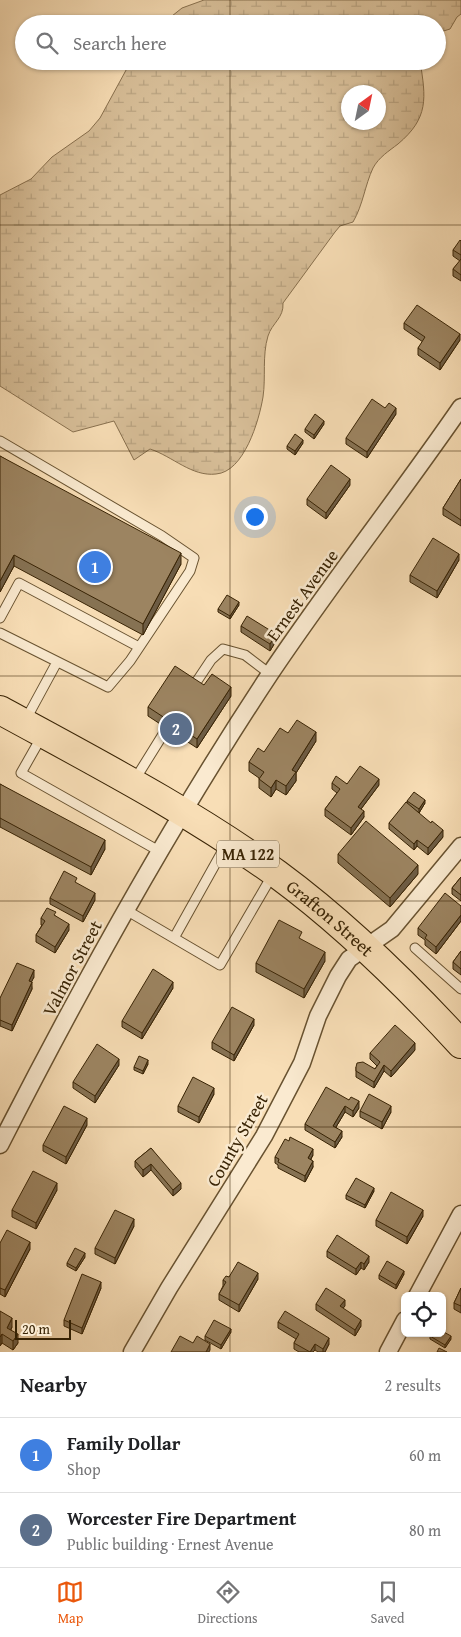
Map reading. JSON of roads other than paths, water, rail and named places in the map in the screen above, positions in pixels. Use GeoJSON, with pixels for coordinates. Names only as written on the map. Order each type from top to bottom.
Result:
{"type":"FeatureCollection","features":[{"type":"Feature","properties":{"kind":"highway","name":"Grafton Street"},"geometry":{"type":"LineString","coordinates":[[0,710],[133,782],[228,840],[274,872],[366,946],[417,996],[461,1044]]}},
{"type":"Feature","properties":{"kind":"street","name":"Ernest Avenue"},"geometry":{"type":"LineString","coordinates":[[182,811],[270,674],[461,407]]}},
{"type":"Feature","properties":{"kind":"street","name":"Valmor Street"},"geometry":{"type":"LineString","coordinates":[[0,1145],[126,910],[182,811]]}},
{"type":"Feature","properties":{"kind":"street","name":"County Street"},"geometry":{"type":"LineString","coordinates":[[132,1352],[169,1288],[264,1136],[302,1062],[318,1016],[349,959],[392,929],[461,846]]}},
{"type":"Feature","properties":{"kind":"street"},"geometry":{"type":"LineString","coordinates":[[420,1292],[461,1214]]}},
{"type":"Feature","properties":{"kind":"street"},"geometry":{"type":"LineString","coordinates":[[388,1352],[401,1328]]}},
{"type":"Feature","properties":{"kind":"lane"},"geometry":{"type":"LineString","coordinates":[[0,441],[162,536],[194,558],[190,571],[140,647],[108,687],[0,633]]}},
{"type":"Feature","properties":{"kind":"lane"},"geometry":{"type":"LineString","coordinates":[[0,618],[20,584],[140,647]]}},
{"type":"Feature","properties":{"kind":"lane"},"geometry":{"type":"LineString","coordinates":[[193,687],[211,660],[223,649],[245,655],[270,674]]}},
{"type":"Feature","properties":{"kind":"lane"},"geometry":{"type":"LineString","coordinates":[[57,662],[21,773],[159,851]]}},
{"type":"Feature","properties":{"kind":"lane"},"geometry":{"type":"LineString","coordinates":[[133,782],[167,728]]}},
{"type":"Feature","properties":{"kind":"lane"},"geometry":{"type":"LineString","coordinates":[[174,938],[228,840]]}},
{"type":"Feature","properties":{"kind":"lane"},"geometry":{"type":"LineString","coordinates":[[126,910],[220,965],[274,872]]}},
{"type":"Feature","properties":{"kind":"lane"},"geometry":{"type":"LineString","coordinates":[[415,948],[461,989]]}},
{"type":"Feature","properties":{"kind":"place","name":"Family Dollar"},"geometry":{"type":"Point","coordinates":[95,567]}},
{"type":"Feature","properties":{"kind":"place","name":"Worcester Fire Department"},"geometry":{"type":"Point","coordinates":[176,729]}}]}
